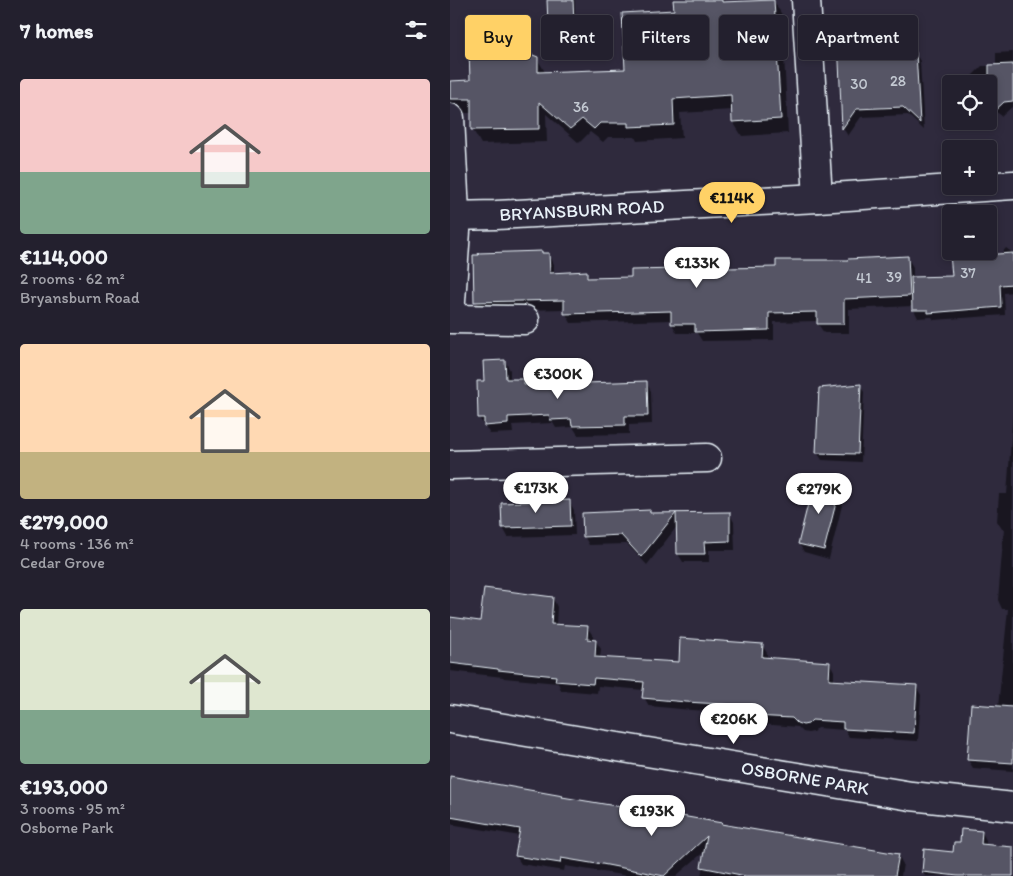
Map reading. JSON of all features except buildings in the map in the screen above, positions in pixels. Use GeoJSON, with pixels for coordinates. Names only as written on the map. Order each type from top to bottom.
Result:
{"type":"FeatureCollection","features":[{"type":"Feature","properties":{"kind":"street"},"geometry":{"type":"LineString","coordinates":[[806,0],[818,198]]}},
{"type":"Feature","properties":{"kind":"street"},"geometry":{"type":"LineString","coordinates":[[450,118],[453,216],[456,231],[450,316]]}},
{"type":"Feature","properties":{"kind":"street","name":"BRYANSBURN ROAD"},"geometry":{"type":"LineString","coordinates":[[453,216],[818,198],[1013,185]]}},
{"type":"Feature","properties":{"kind":"street"},"geometry":{"type":"LineString","coordinates":[[450,319],[525,320]]}},
{"type":"Feature","properties":{"kind":"street"},"geometry":{"type":"LineString","coordinates":[[450,465],[707,458]]}},
{"type":"Feature","properties":{"kind":"street","name":"OSBORNE PARK"},"geometry":{"type":"LineString","coordinates":[[450,720],[911,796],[1013,807]]}}]}
